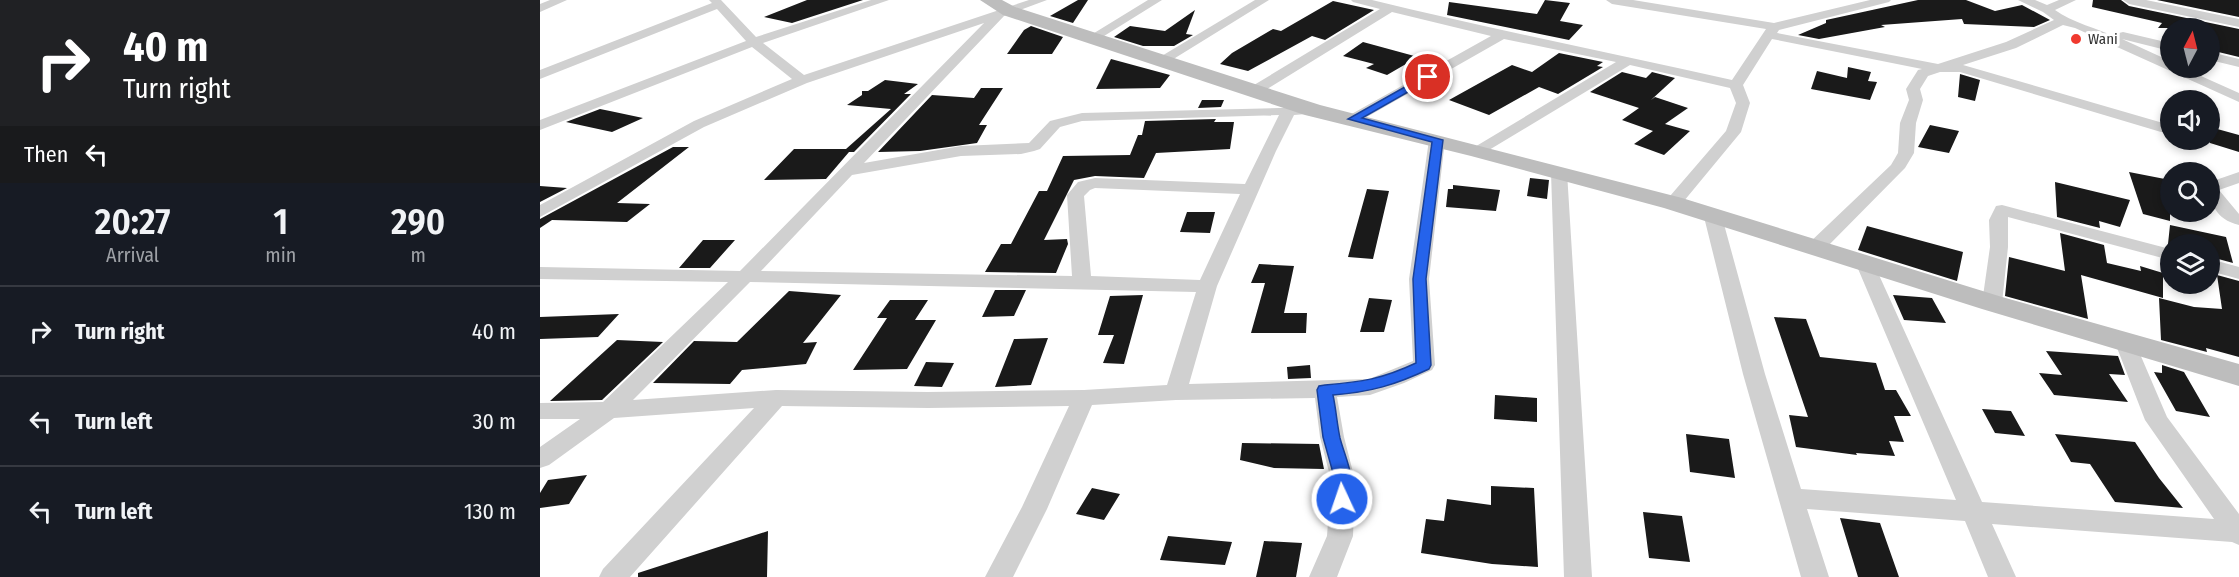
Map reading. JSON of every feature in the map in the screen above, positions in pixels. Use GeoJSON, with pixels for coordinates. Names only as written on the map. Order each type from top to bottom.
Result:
{"type":"FeatureCollection","features":[{"type":"Feature","properties":{"kind":"street"},"geometry":{"type":"LineString","coordinates":[[540,8],[561,0]]}},
{"type":"Feature","properties":{"kind":"street"},"geometry":{"type":"LineString","coordinates":[[540,125],[754,42],[883,0]]}},
{"type":"Feature","properties":{"kind":"street"},"geometry":{"type":"LineString","coordinates":[[540,212],[699,124],[802,80],[999,9],[1041,0]]}},
{"type":"Feature","properties":{"kind":"street"},"geometry":{"type":"LineString","coordinates":[[1092,38],[1156,0]]}},
{"type":"Feature","properties":{"kind":"street"},"geometry":{"type":"LineString","coordinates":[[1162,60],[1263,0]]}},
{"type":"Feature","properties":{"kind":"street"},"geometry":{"type":"LineString","coordinates":[[1357,0],[1502,35],[1736,85]]}},
{"type":"Feature","properties":{"kind":"street"},"geometry":{"type":"LineString","coordinates":[[1612,0],[1771,31],[1937,68],[1961,68],[2160,128]]}},
{"type":"Feature","properties":{"kind":"street"},"geometry":{"type":"LineString","coordinates":[[1736,85],[1771,31],[1882,0]]}},
{"type":"Feature","properties":{"kind":"street"},"geometry":{"type":"LineString","coordinates":[[2024,0],[2047,9],[2062,21],[2160,45]]}},
{"type":"Feature","properties":{"kind":"street"},"geometry":{"type":"LineString","coordinates":[[2047,9],[2070,0]]}},
{"type":"Feature","properties":{"kind":"street"},"geometry":{"type":"LineString","coordinates":[[2129,0],[2239,23]]}},
{"type":"Feature","properties":{"kind":"street"},"geometry":{"type":"LineString","coordinates":[[540,75],[716,3],[754,42],[802,80]]}},
{"type":"Feature","properties":{"kind":"street"},"geometry":{"type":"LineString","coordinates":[[999,9],[1313,110],[1437,140],[1673,203],[1992,303],[2239,375]]}},
{"type":"Feature","properties":{"kind":"street"},"geometry":{"type":"LineString","coordinates":[[540,459],[609,410],[743,278],[999,9]]}},
{"type":"Feature","properties":{"kind":"street"},"geometry":{"type":"LineString","coordinates":[[1254,91],[1389,9]]}},
{"type":"Feature","properties":{"kind":"street"},"geometry":{"type":"LineString","coordinates":[[1815,248],[1897,168],[1906,153],[1908,123],[1916,100],[1913,89],[1923,73],[2011,45],[2062,21]]}},
{"type":"Feature","properties":{"kind":"street"},"geometry":{"type":"LineString","coordinates":[[2079,26],[2160,62]]}},
{"type":"Feature","properties":{"kind":"street"},"geometry":{"type":"LineString","coordinates":[[1353,119],[1502,35]]}},
{"type":"Feature","properties":{"kind":"street"},"geometry":{"type":"LineString","coordinates":[[2220,58],[2239,63]]}},
{"type":"Feature","properties":{"kind":"street"},"geometry":{"type":"LineString","coordinates":[[1479,151],[1627,61]]}},
{"type":"Feature","properties":{"kind":"street"},"geometry":{"type":"LineString","coordinates":[[2194,78],[2219,90]]}},
{"type":"Feature","properties":{"kind":"street"},"geometry":{"type":"LineString","coordinates":[[1673,203],[1733,132],[1743,103],[1736,85]]}},
{"type":"Feature","properties":{"kind":"street"},"geometry":{"type":"LineString","coordinates":[[2220,90],[2239,98]]}},
{"type":"Feature","properties":{"kind":"street"},"geometry":{"type":"LineString","coordinates":[[847,171],[961,151],[1021,149],[1034,146],[1055,124],[1082,117],[1313,110]]}},
{"type":"Feature","properties":{"kind":"street"},"geometry":{"type":"LineString","coordinates":[[1176,392],[1207,286],[1288,111]]}},
{"type":"Feature","properties":{"kind":"street"},"geometry":{"type":"LineString","coordinates":[[540,411],[609,410],[776,398],[928,400],[1084,398],[1176,392],[1325,390],[1370,387],[1424,365],[1419,279],[1437,140]]}},
{"type":"Feature","properties":{"kind":"street"},"geometry":{"type":"LineString","coordinates":[[1559,172],[1578,577]]}},
{"type":"Feature","properties":{"kind":"street"},"geometry":{"type":"LineString","coordinates":[[2220,184],[2239,177]]}},
{"type":"Feature","properties":{"kind":"street"},"geometry":{"type":"LineString","coordinates":[[1082,282],[1075,195],[1084,186],[1095,183],[1118,183],[1251,189]]}},
{"type":"Feature","properties":{"kind":"street"},"geometry":{"type":"LineString","coordinates":[[2220,202],[2232,218],[2239,220]]}},
{"type":"Feature","properties":{"kind":"street"},"geometry":{"type":"LineString","coordinates":[[1992,303],[2000,247],[1998,220],[2002,210],[2160,252]]}},
{"type":"Feature","properties":{"kind":"street"},"geometry":{"type":"LineString","coordinates":[[1713,217],[1754,374],[1815,577]]}},
{"type":"Feature","properties":{"kind":"street"},"geometry":{"type":"LineString","coordinates":[[1865,264],[2002,577]]}},
{"type":"Feature","properties":{"kind":"street"},"geometry":{"type":"LineString","coordinates":[[2220,268],[2239,273]]}},
{"type":"Feature","properties":{"kind":"street"},"geometry":{"type":"LineString","coordinates":[[540,273],[1207,286]]}},
{"type":"Feature","properties":{"kind":"street"},"geometry":{"type":"LineString","coordinates":[[2124,340],[2157,420],[2238,533]]}},
{"type":"Feature","properties":{"kind":"street"},"geometry":{"type":"LineString","coordinates":[[1323,577],[1340,536],[1343,480],[1332,437],[1325,390]]}},
{"type":"Feature","properties":{"kind":"street"},"geometry":{"type":"LineString","coordinates":[[613,577],[776,398]]}},
{"type":"Feature","properties":{"kind":"street"},"geometry":{"type":"LineString","coordinates":[[999,577],[1034,509],[1084,398]]}},
{"type":"Feature","properties":{"kind":"street"},"geometry":{"type":"LineString","coordinates":[[1792,498],[2238,533]]}},
{"type":"Feature","properties":{"kind":"building"},"geometry":{"type":"Polygon","coordinates":[[[807,0],[863,0],[792,23],[764,17],[807,0]]]}},
{"type":"Feature","properties":{"kind":"building"},"geometry":{"type":"Polygon","coordinates":[[[1078,0],[1088,0],[1073,23],[1050,16],[1078,0]]]}},
{"type":"Feature","properties":{"kind":"building"},"geometry":{"type":"Polygon","coordinates":[[[1545,0],[1570,3],[1560,21],[1583,25],[1569,40],[1447,15],[1449,2],[1537,14],[1545,0]]]}},
{"type":"Feature","properties":{"kind":"building"},"geometry":{"type":"Polygon","coordinates":[[[1918,0],[1966,0],[1995,11],[2022,5],[2050,20],[2034,27],[1964,24],[1962,19],[1881,25],[1885,27],[1819,39],[1798,35],[1826,23],[1826,20],[1918,0]]]}},
{"type":"Feature","properties":{"kind":"building"},"geometry":{"type":"Polygon","coordinates":[[[2093,0],[2121,0],[2129,6],[2186,18],[2160,18],[2160,23],[2092,7],[2093,0]]]}},
{"type":"Feature","properties":{"kind":"building"},"geometry":{"type":"Polygon","coordinates":[[[2157,0],[2239,0],[2239,17],[2157,0]]]}},
{"type":"Feature","properties":{"kind":"building"},"geometry":{"type":"Polygon","coordinates":[[[1333,1],[1374,10],[1325,40],[1312,36],[1248,71],[1220,64],[1232,53],[1273,29],[1281,31],[1333,1]]]}},
{"type":"Feature","properties":{"kind":"building"},"geometry":{"type":"Polygon","coordinates":[[[1195,10],[1186,34],[1193,35],[1174,46],[1143,46],[1114,37],[1130,26],[1165,31],[1195,10]]]}},
{"type":"Feature","properties":{"kind":"building"},"geometry":{"type":"Polygon","coordinates":[[[2220,25],[2239,29],[2239,57],[2220,52],[2220,25]]]}},
{"type":"Feature","properties":{"kind":"building"},"geometry":{"type":"Polygon","coordinates":[[[1031,26],[1063,37],[1052,54],[1007,54],[1024,30],[1031,26]]]}},
{"type":"Feature","properties":{"kind":"building"},"geometry":{"type":"Polygon","coordinates":[[[1363,42],[1418,57],[1387,75],[1366,68],[1374,64],[1343,56],[1363,42]]]}},
{"type":"Feature","properties":{"kind":"building"},"geometry":{"type":"Polygon","coordinates":[[[1559,53],[1603,62],[1597,66],[1603,67],[1558,94],[1539,87],[1489,115],[1449,100],[1512,65],[1532,72],[1559,53]]]}},
{"type":"Feature","properties":{"kind":"building"},"geometry":{"type":"Polygon","coordinates":[[[1111,59],[1170,75],[1160,88],[1096,89],[1111,59]]]}},
{"type":"Feature","properties":{"kind":"building"},"geometry":{"type":"Polygon","coordinates":[[[1848,67],[1871,72],[1868,81],[1877,82],[1870,100],[1811,89],[1817,71],[1847,78],[1848,67]]]}},
{"type":"Feature","properties":{"kind":"building"},"geometry":{"type":"Polygon","coordinates":[[[1622,72],[1646,78],[1652,72],[1675,78],[1651,100],[1655,97],[1688,108],[1665,124],[1690,131],[1664,155],[1634,144],[1653,131],[1622,120],[1639,108],[1590,92],[1622,72]]]}},
{"type":"Feature","properties":{"kind":"building"},"geometry":{"type":"Polygon","coordinates":[[[1960,74],[1980,80],[1975,101],[1958,97],[1960,74]]]}},
{"type":"Feature","properties":{"kind":"building"},"geometry":{"type":"Polygon","coordinates":[[[885,80],[918,84],[904,94],[911,94],[854,152],[849,152],[826,179],[764,180],[794,149],[846,149],[891,109],[847,105],[862,95],[862,91],[868,91],[885,80]]]}},
{"type":"Feature","properties":{"kind":"building"},"geometry":{"type":"Polygon","coordinates":[[[981,88],[1003,88],[979,125],[987,125],[977,143],[920,151],[878,152],[932,95],[974,98],[981,88]]]}},
{"type":"Feature","properties":{"kind":"building"},"geometry":{"type":"Polygon","coordinates":[[[1202,100],[1224,100],[1221,107],[1198,108],[1202,100]]]}},
{"type":"Feature","properties":{"kind":"building"},"geometry":{"type":"Polygon","coordinates":[[[600,109],[643,118],[612,132],[566,122],[600,109]]]}},
{"type":"Feature","properties":{"kind":"building"},"geometry":{"type":"Polygon","coordinates":[[[1216,119],[1214,122],[1234,122],[1230,149],[1156,153],[1144,178],[1095,176],[1074,180],[1044,240],[1067,239],[1068,244],[1056,273],[985,272],[1001,244],[1011,244],[1039,191],[1047,191],[1063,156],[1130,155],[1138,135],[1142,135],[1145,121],[1216,119]]]}},
{"type":"Feature","properties":{"kind":"building"},"geometry":{"type":"Polygon","coordinates":[[[1930,125],[1959,131],[1949,153],[1918,147],[1930,125]]]}},
{"type":"Feature","properties":{"kind":"building"},"geometry":{"type":"Polygon","coordinates":[[[2220,130],[2239,135],[2239,152],[2220,146],[2220,130]]]}},
{"type":"Feature","properties":{"kind":"building"},"geometry":{"type":"Polygon","coordinates":[[[673,147],[689,147],[617,203],[650,204],[627,222],[552,220],[540,228],[540,219],[673,147]]]}},
{"type":"Feature","properties":{"kind":"building"},"geometry":{"type":"Polygon","coordinates":[[[2129,172],[2160,178],[2160,218],[2143,214],[2129,172]]]}},
{"type":"Feature","properties":{"kind":"building"},"geometry":{"type":"Polygon","coordinates":[[[1530,178],[1549,180],[1547,199],[1527,196],[1530,178]]]}},
{"type":"Feature","properties":{"kind":"building"},"geometry":{"type":"Polygon","coordinates":[[[2055,182],[2130,200],[2120,227],[2099,221],[2100,228],[2057,217],[2055,182]]]}},
{"type":"Feature","properties":{"kind":"building"},"geometry":{"type":"Polygon","coordinates":[[[1453,185],[1500,190],[1496,211],[1446,207],[1448,189],[1453,189],[1453,185]]]}},
{"type":"Feature","properties":{"kind":"building"},"geometry":{"type":"Polygon","coordinates":[[[540,186],[567,188],[540,202],[540,186]]]}},
{"type":"Feature","properties":{"kind":"building"},"geometry":{"type":"Polygon","coordinates":[[[1367,189],[1389,191],[1373,259],[1348,257],[1367,189]]]}},
{"type":"Feature","properties":{"kind":"building"},"geometry":{"type":"Polygon","coordinates":[[[1187,212],[1215,212],[1210,233],[1180,232],[1187,212]]]}},
{"type":"Feature","properties":{"kind":"building"},"geometry":{"type":"Polygon","coordinates":[[[2170,225],[2212,234],[2169,234],[2170,225]]]}},
{"type":"Feature","properties":{"kind":"building"},"geometry":{"type":"Polygon","coordinates":[[[1867,226],[1963,252],[1957,281],[1858,250],[1867,226]]]}},
{"type":"Feature","properties":{"kind":"building"},"geometry":{"type":"Polygon","coordinates":[[[2060,233],[2104,245],[2107,263],[2141,271],[2140,266],[2160,272],[2160,294],[2163,294],[2163,298],[2081,275],[2088,319],[2005,296],[2009,257],[2065,271],[2060,233]]]}},
{"type":"Feature","properties":{"kind":"building"},"geometry":{"type":"Polygon","coordinates":[[[2220,236],[2226,237],[2233,263],[2220,259],[2220,236]]]}},
{"type":"Feature","properties":{"kind":"building"},"geometry":{"type":"Polygon","coordinates":[[[703,240],[735,240],[710,268],[679,268],[703,240]]]}},
{"type":"Feature","properties":{"kind":"building"},"geometry":{"type":"Polygon","coordinates":[[[1259,264],[1294,266],[1284,313],[1307,313],[1306,333],[1251,333],[1265,283],[1251,283],[1259,264]]]}},
{"type":"Feature","properties":{"kind":"building"},"geometry":{"type":"Polygon","coordinates":[[[2220,276],[2239,281],[2239,357],[2206,348],[2207,352],[2161,340],[2159,298],[2194,307],[2222,309],[2220,276]]]}},
{"type":"Feature","properties":{"kind":"building"},"geometry":{"type":"Polygon","coordinates":[[[995,290],[1026,290],[1014,316],[982,317],[995,290]]]}},
{"type":"Feature","properties":{"kind":"building"},"geometry":{"type":"Polygon","coordinates":[[[789,291],[841,295],[803,343],[817,342],[806,364],[742,370],[730,384],[653,383],[694,341],[737,342],[789,291]]]}},
{"type":"Feature","properties":{"kind":"building"},"geometry":{"type":"Polygon","coordinates":[[[1143,295],[1124,364],[1103,363],[1114,335],[1098,335],[1110,296],[1143,295]]]}},
{"type":"Feature","properties":{"kind":"building"},"geometry":{"type":"Polygon","coordinates":[[[1893,295],[1932,298],[1946,323],[1904,320],[1893,295]]]}},
{"type":"Feature","properties":{"kind":"building"},"geometry":{"type":"Polygon","coordinates":[[[1369,298],[1392,300],[1384,332],[1360,332],[1369,298]]]}},
{"type":"Feature","properties":{"kind":"building"},"geometry":{"type":"Polygon","coordinates":[[[890,300],[928,300],[915,320],[936,320],[907,369],[853,370],[887,318],[877,318],[890,300]]]}},
{"type":"Feature","properties":{"kind":"building"},"geometry":{"type":"Polygon","coordinates":[[[619,314],[598,337],[540,339],[540,317],[619,314]]]}},
{"type":"Feature","properties":{"kind":"building"},"geometry":{"type":"Polygon","coordinates":[[[1774,317],[1806,319],[1820,357],[1876,363],[1885,390],[1896,390],[1911,416],[1894,416],[1904,442],[1889,441],[1895,456],[1856,453],[1857,455],[1796,447],[1789,415],[1808,417],[1774,317]]]}},
{"type":"Feature","properties":{"kind":"building"},"geometry":{"type":"Polygon","coordinates":[[[1048,338],[1031,385],[995,387],[1014,339],[1048,338]]]}},
{"type":"Feature","properties":{"kind":"building"},"geometry":{"type":"Polygon","coordinates":[[[617,340],[663,342],[602,400],[550,401],[617,340]]]}},
{"type":"Feature","properties":{"kind":"building"},"geometry":{"type":"Polygon","coordinates":[[[2046,351],[2118,356],[2125,375],[2109,374],[2128,402],[2054,395],[2039,373],[2062,375],[2046,351]]]}},
{"type":"Feature","properties":{"kind":"building"},"geometry":{"type":"Polygon","coordinates":[[[926,362],[954,363],[942,387],[914,386],[926,362]]]}},
{"type":"Feature","properties":{"kind":"building"},"geometry":{"type":"Polygon","coordinates":[[[1310,365],[1311,378],[1288,379],[1287,367],[1310,365]]]}},
{"type":"Feature","properties":{"kind":"building"},"geometry":{"type":"Polygon","coordinates":[[[2162,365],[2184,372],[2210,417],[2176,411],[2154,372],[2162,373],[2162,365]]]}},
{"type":"Feature","properties":{"kind":"building"},"geometry":{"type":"Polygon","coordinates":[[[1495,395],[1537,398],[1537,422],[1494,419],[1495,395]]]}},
{"type":"Feature","properties":{"kind":"building"},"geometry":{"type":"Polygon","coordinates":[[[1982,409],[2011,411],[2025,436],[1995,433],[1982,409]]]}},
{"type":"Feature","properties":{"kind":"building"},"geometry":{"type":"Polygon","coordinates":[[[1686,434],[1729,439],[1735,478],[1690,472],[1686,434]]]}},
{"type":"Feature","properties":{"kind":"building"},"geometry":{"type":"Polygon","coordinates":[[[2055,434],[2135,442],[2183,508],[2115,502],[2090,464],[2071,462],[2055,434]]]}},
{"type":"Feature","properties":{"kind":"building"},"geometry":{"type":"Polygon","coordinates":[[[1242,443],[1319,444],[1324,469],[1274,468],[1240,460],[1242,443]]]}},
{"type":"Feature","properties":{"kind":"building"},"geometry":{"type":"Polygon","coordinates":[[[587,475],[569,504],[540,508],[540,493],[548,480],[587,475]]]}},
{"type":"Feature","properties":{"kind":"building"},"geometry":{"type":"Polygon","coordinates":[[[1491,486],[1534,488],[1538,567],[1492,564],[1421,553],[1426,519],[1444,521],[1447,499],[1491,505],[1491,486]]]}},
{"type":"Feature","properties":{"kind":"building"},"geometry":{"type":"Polygon","coordinates":[[[1092,488],[1120,494],[1104,520],[1076,514],[1092,488]]]}},
{"type":"Feature","properties":{"kind":"building"},"geometry":{"type":"Polygon","coordinates":[[[1643,512],[1682,516],[1690,562],[1649,558],[1643,512]]]}},
{"type":"Feature","properties":{"kind":"building"},"geometry":{"type":"Polygon","coordinates":[[[1840,518],[1880,523],[1899,577],[1858,577],[1840,518]]]}},
{"type":"Feature","properties":{"kind":"building"},"geometry":{"type":"Polygon","coordinates":[[[768,531],[767,577],[638,577],[638,573],[768,531]]]}},
{"type":"Feature","properties":{"kind":"building"},"geometry":{"type":"Polygon","coordinates":[[[1168,536],[1232,542],[1225,565],[1160,560],[1168,536]]]}},
{"type":"Feature","properties":{"kind":"building"},"geometry":{"type":"Polygon","coordinates":[[[1264,541],[1302,543],[1296,577],[1256,577],[1264,541]]]}},
{"type":"Feature","properties":{"kind":"place","name":"Wani"},"geometry":{"type":"Point","coordinates":[2076,39]}},
{"type":"Feature","properties":{"kind":"route"},"geometry":{"type":"LineString","coordinates":[[1342,499],[1343,480],[1332,437],[1325,390],[1370,387],[1424,365],[1419,279],[1437,140],[1353,119],[1428,77]]}}]}
